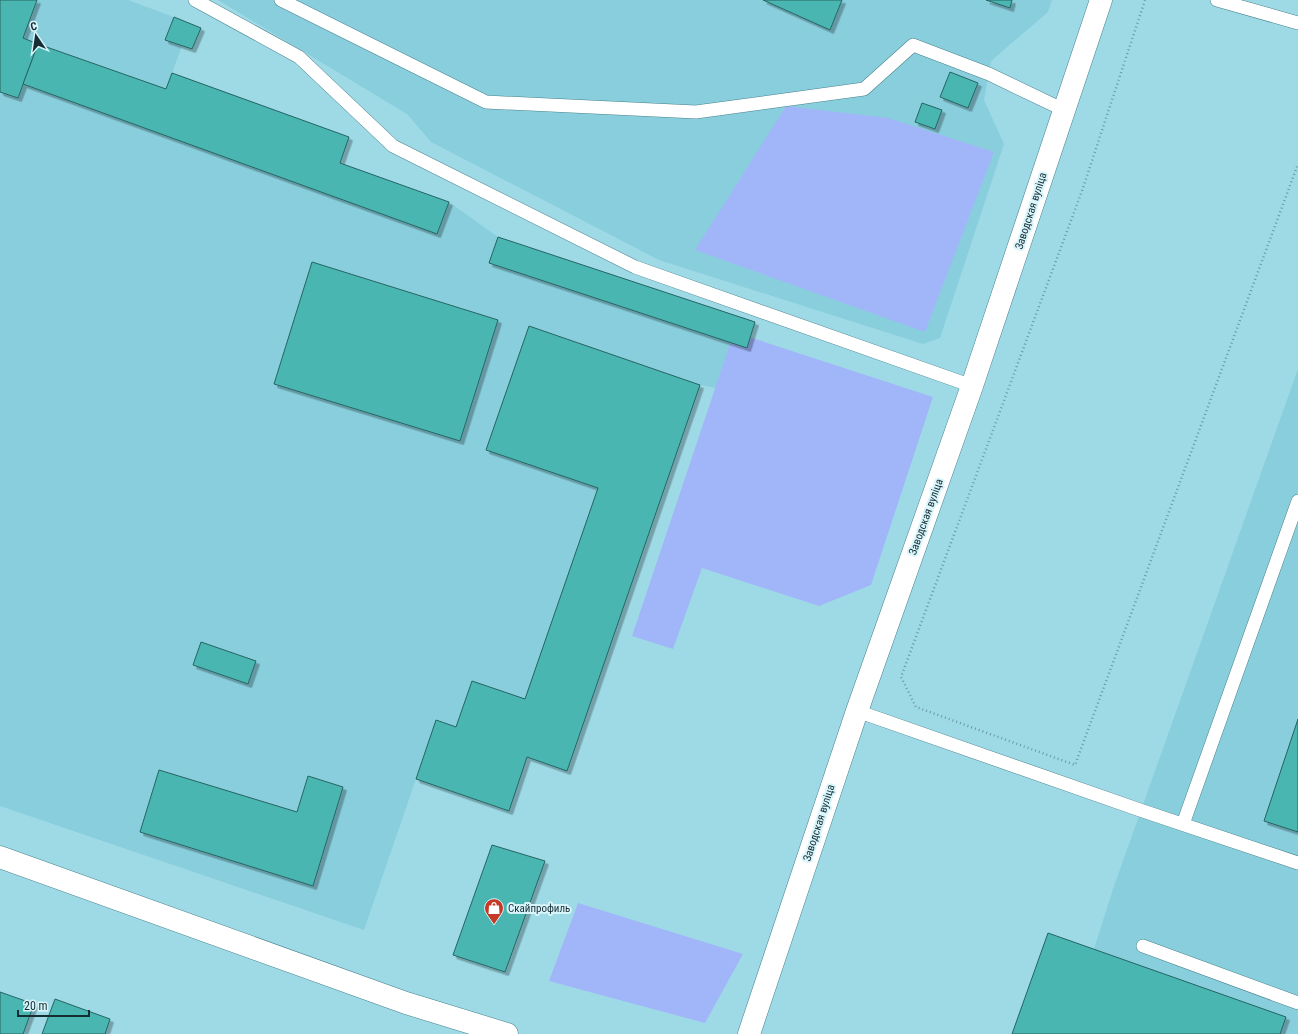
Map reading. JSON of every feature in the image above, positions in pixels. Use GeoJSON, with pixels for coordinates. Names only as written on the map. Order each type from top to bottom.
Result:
{"type":"FeatureCollection","features":[{"type":"Feature","properties":{"kind":"main road","name":"Заводская вуліца"},"geometry":{"type":"LineString","coordinates":[[749,1034],[857,711],[972,386],[1101,0]]}},
{"type":"Feature","properties":{"kind":"main road"},"geometry":{"type":"LineString","coordinates":[[0,856],[406,1003],[507,1034]]}},
{"type":"Feature","properties":{"kind":"lane"},"geometry":{"type":"LineString","coordinates":[[195,0],[298,57],[393,146],[636,267],[972,386]]}},
{"type":"Feature","properties":{"kind":"lane"},"geometry":{"type":"LineString","coordinates":[[282,0],[486,102],[696,112],[864,89],[913,45],[989,74],[1064,110]]}},
{"type":"Feature","properties":{"kind":"lane"},"geometry":{"type":"LineString","coordinates":[[1217,0],[1298,23]]}},
{"type":"Feature","properties":{"kind":"lane"},"geometry":{"type":"LineString","coordinates":[[1183,824],[1298,501]]}},
{"type":"Feature","properties":{"kind":"lane"},"geometry":{"type":"LineString","coordinates":[[857,711],[1140,810],[1298,863]]}},
{"type":"Feature","properties":{"kind":"lane"},"geometry":{"type":"LineString","coordinates":[[1143,946],[1298,1004]]}},
{"type":"Feature","properties":{"kind":"path"},"geometry":{"type":"LineString","coordinates":[[1145,0],[1082,191],[901,676],[916,707],[1075,765],[1298,164]]}},
{"type":"Feature","properties":{"kind":"shaded area"},"geometry":{"type":"Polygon","coordinates":[[[0,0],[128,0],[174,17],[166,40],[182,46],[172,73],[349,137],[340,163],[449,202],[498,237],[755,322],[747,348],[737,392],[700,385],[567,771],[527,757],[509,811],[416,779],[364,930],[0,806],[0,0]]]}},
{"type":"Feature","properties":{"kind":"shaded area"},"geometry":{"type":"Polygon","coordinates":[[[218,0],[1052,0],[1048,12],[991,61],[984,100],[1004,144],[940,338],[923,344],[659,260],[431,142],[407,114],[218,0]]]}},
{"type":"Feature","properties":{"kind":"shaded area"},"geometry":{"type":"Polygon","coordinates":[[[786,106],[888,118],[994,152],[925,332],[695,250],[786,106]]]}},
{"type":"Feature","properties":{"kind":"shaded area"},"geometry":{"type":"Polygon","coordinates":[[[734,332],[933,397],[871,585],[819,606],[702,568],[673,649],[632,636],[734,332]]]}},
{"type":"Feature","properties":{"kind":"shaded area"},"geometry":{"type":"Polygon","coordinates":[[[1298,369],[1298,1034],[1012,1034],[1048,933],[1094,949],[1113,889],[1298,369]]]}},
{"type":"Feature","properties":{"kind":"shaded area"},"geometry":{"type":"Polygon","coordinates":[[[578,903],[743,954],[705,1023],[549,981],[578,903]]]}},
{"type":"Feature","properties":{"kind":"building"},"geometry":{"type":"Polygon","coordinates":[[[0,0],[37,0],[23,38],[38,44],[18,98],[0,92],[0,0]]]}},
{"type":"Feature","properties":{"kind":"building"},"geometry":{"type":"Polygon","coordinates":[[[763,0],[842,0],[830,30],[763,0]]]}},
{"type":"Feature","properties":{"kind":"building"},"geometry":{"type":"Polygon","coordinates":[[[986,0],[1012,0],[1010,8],[986,0]]]}},
{"type":"Feature","properties":{"kind":"building"},"geometry":{"type":"Polygon","coordinates":[[[174,17],[201,28],[192,49],[165,40],[174,17]]]}},
{"type":"Feature","properties":{"kind":"building"},"geometry":{"type":"Polygon","coordinates":[[[38,44],[166,89],[172,73],[349,137],[340,163],[449,202],[437,234],[23,84],[38,44]]]}},
{"type":"Feature","properties":{"kind":"building"},"geometry":{"type":"Polygon","coordinates":[[[950,72],[978,83],[968,108],[940,97],[950,72]]]}},
{"type":"Feature","properties":{"kind":"building"},"geometry":{"type":"Polygon","coordinates":[[[922,103],[942,110],[935,129],[915,122],[922,103]]]}},
{"type":"Feature","properties":{"kind":"building"},"geometry":{"type":"Polygon","coordinates":[[[498,237],[755,322],[747,348],[489,263],[498,237]]]}},
{"type":"Feature","properties":{"kind":"building"},"geometry":{"type":"Polygon","coordinates":[[[312,262],[498,320],[460,441],[274,384],[312,262]]]}},
{"type":"Feature","properties":{"kind":"building"},"geometry":{"type":"Polygon","coordinates":[[[529,326],[700,385],[567,771],[527,757],[509,811],[416,779],[436,720],[456,727],[472,681],[525,699],[598,488],[486,450],[529,326]]]}},
{"type":"Feature","properties":{"kind":"building"},"geometry":{"type":"Polygon","coordinates":[[[201,642],[256,661],[248,684],[193,665],[201,642]]]}},
{"type":"Feature","properties":{"kind":"building"},"geometry":{"type":"Polygon","coordinates":[[[1298,719],[1298,832],[1264,821],[1298,719]]]}},
{"type":"Feature","properties":{"kind":"building"},"geometry":{"type":"Polygon","coordinates":[[[159,770],[297,812],[308,776],[343,787],[313,886],[140,832],[159,770]]]}},
{"type":"Feature","properties":{"kind":"building"},"geometry":{"type":"Polygon","coordinates":[[[492,845],[545,861],[505,972],[453,955],[492,845]]]}},
{"type":"Feature","properties":{"kind":"building"},"geometry":{"type":"Polygon","coordinates":[[[1048,933],[1286,1017],[1280,1034],[1012,1034],[1048,933]]]}},
{"type":"Feature","properties":{"kind":"building"},"geometry":{"type":"Polygon","coordinates":[[[0,992],[34,1004],[23,1034],[0,1034],[0,992]]]}},
{"type":"Feature","properties":{"kind":"building"},"geometry":{"type":"Polygon","coordinates":[[[55,999],[110,1019],[105,1034],[42,1034],[55,999]]]}},
{"type":"Feature","properties":{"kind":"place","name":"Скайпрофиль"},"geometry":{"type":"Point","coordinates":[494,925]}}]}
